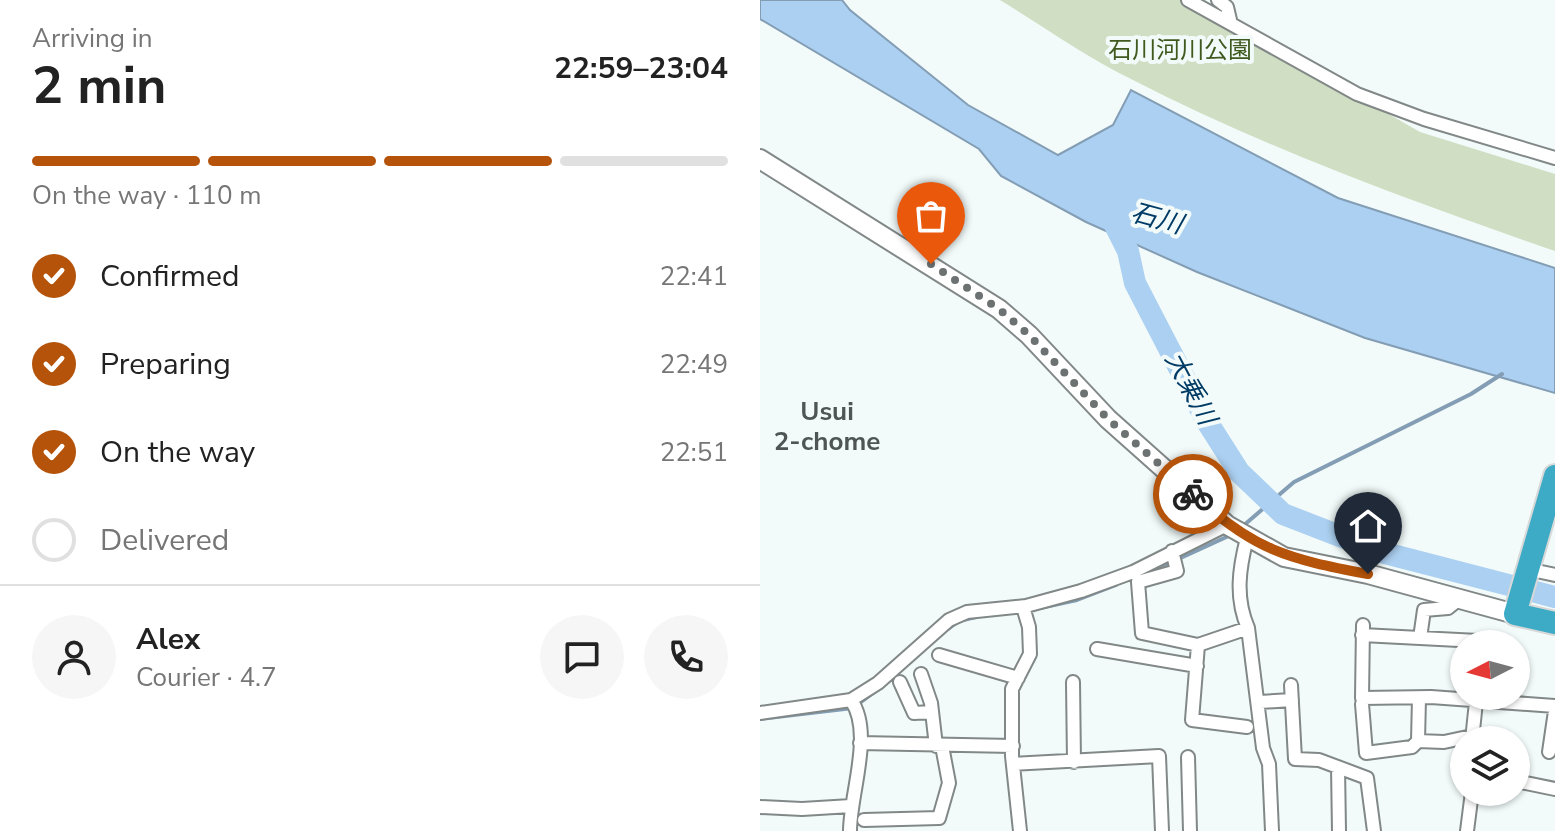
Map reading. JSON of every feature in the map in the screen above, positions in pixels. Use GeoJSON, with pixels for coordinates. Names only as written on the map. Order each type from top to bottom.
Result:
{"type":"FeatureCollection","features":[{"type":"Feature","properties":{"kind":"highway"},"geometry":{"type":"LineString","coordinates":[[1555,476],[1516,611],[1555,623]]}},
{"type":"Feature","properties":{"kind":"street"},"geometry":{"type":"LineString","coordinates":[[1188,0],[1357,94],[1424,119],[1555,158]]}},
{"type":"Feature","properties":{"kind":"street"},"geometry":{"type":"LineString","coordinates":[[1218,0],[1227,7],[1231,24]]}},
{"type":"Feature","properties":{"kind":"street"},"geometry":{"type":"LineString","coordinates":[[760,159],[999,309],[1029,335],[1108,419],[1227,525],[1247,538],[1284,557],[1368,574],[1458,600],[1516,611]]}},
{"type":"Feature","properties":{"kind":"street"},"geometry":{"type":"LineString","coordinates":[[760,713],[851,700],[878,683],[949,620],[967,612],[1023,607],[1094,587],[1227,525]]}},
{"type":"Feature","properties":{"kind":"street"},"geometry":{"type":"LineString","coordinates":[[1247,538],[1240,565],[1240,609],[1248,628],[1260,702],[1263,748],[1269,764],[1272,831]]}},
{"type":"Feature","properties":{"kind":"street"},"geometry":{"type":"LineString","coordinates":[[1172,551],[1177,571],[1138,582],[1142,633],[1198,645],[1248,628]]}},
{"type":"Feature","properties":{"kind":"street"},"geometry":{"type":"LineString","coordinates":[[1527,569],[1555,575]]}},
{"type":"Feature","properties":{"kind":"street"},"geometry":{"type":"LineString","coordinates":[[1420,638],[1424,610],[1448,608],[1458,600]]}},
{"type":"Feature","properties":{"kind":"street"},"geometry":{"type":"LineString","coordinates":[[1020,831],[1013,764],[1012,689],[1030,654],[1031,642],[1023,607]]}},
{"type":"Feature","properties":{"kind":"street"},"geometry":{"type":"LineString","coordinates":[[1450,640],[1362,630],[1362,698],[1450,700]]}},
{"type":"Feature","properties":{"kind":"street"},"geometry":{"type":"LineString","coordinates":[[1198,645],[1192,720],[1247,727]]}},
{"type":"Feature","properties":{"kind":"street"},"geometry":{"type":"LineString","coordinates":[[1097,649],[1197,666]]}},
{"type":"Feature","properties":{"kind":"street"},"geometry":{"type":"LineString","coordinates":[[939,655],[1018,678]]}},
{"type":"Feature","properties":{"kind":"street"},"geometry":{"type":"LineString","coordinates":[[864,820],[939,818],[949,783],[921,674]]}},
{"type":"Feature","properties":{"kind":"street"},"geometry":{"type":"LineString","coordinates":[[900,682],[914,713],[932,712]]}},
{"type":"Feature","properties":{"kind":"street"},"geometry":{"type":"LineString","coordinates":[[1073,682],[1074,762]]}},
{"type":"Feature","properties":{"kind":"street"},"geometry":{"type":"LineString","coordinates":[[1291,685],[1295,759],[1319,760],[1367,778],[1374,831]]}},
{"type":"Feature","properties":{"kind":"street"},"geometry":{"type":"LineString","coordinates":[[1362,704],[1366,753],[1412,747],[1418,741],[1419,698]]}},
{"type":"Feature","properties":{"kind":"street"},"geometry":{"type":"LineString","coordinates":[[850,831],[860,743],[858,710],[851,700]]}},
{"type":"Feature","properties":{"kind":"street"},"geometry":{"type":"LineString","coordinates":[[1260,702],[1292,700]]}},
{"type":"Feature","properties":{"kind":"street"},"geometry":{"type":"LineString","coordinates":[[1530,707],[1555,709],[1549,752]]}},
{"type":"Feature","properties":{"kind":"street"},"geometry":{"type":"LineString","coordinates":[[1418,741],[1450,741]]}},
{"type":"Feature","properties":{"kind":"street"},"geometry":{"type":"LineString","coordinates":[[860,743],[1013,746]]}},
{"type":"Feature","properties":{"kind":"street"},"geometry":{"type":"LineString","coordinates":[[1013,764],[1159,756],[1162,831]]}},
{"type":"Feature","properties":{"kind":"street"},"geometry":{"type":"LineString","coordinates":[[1188,757],[1190,831]]}},
{"type":"Feature","properties":{"kind":"street"},"geometry":{"type":"LineString","coordinates":[[1338,767],[1339,831]]}},
{"type":"Feature","properties":{"kind":"street"},"geometry":{"type":"LineString","coordinates":[[1530,784],[1555,789]]}},
{"type":"Feature","properties":{"kind":"street"},"geometry":{"type":"LineString","coordinates":[[760,807],[802,809],[851,806]]}},
{"type":"Feature","properties":{"kind":"street"},"geometry":{"type":"LineString","coordinates":[[1467,831],[1470,806]]}},
{"type":"Feature","properties":{"kind":"green space","name":"石川河川公園"},"geometry":{"type":"Polygon","coordinates":[[[1000,0],[1189,0],[1420,132],[1555,174],[1555,251],[1393,193],[1234,128],[1114,70],[1000,0]]]}},
{"type":"Feature","properties":{"kind":"water","name":"石川"},"geometry":{"type":"Polygon","coordinates":[[[760,0],[842,0],[850,10],[968,105],[1058,155],[1113,125],[1131,90],[1338,198],[1555,268],[1555,393],[1365,338],[1197,272],[1086,222],[1001,176],[979,149],[760,19],[760,0]]]}},
{"type":"Feature","properties":{"kind":"waterway","name":"大乗川"},"geometry":{"type":"LineString","coordinates":[[1109,213],[1128,251],[1135,283],[1206,420],[1239,472],[1283,514],[1381,552],[1555,597]]}},
{"type":"Feature","properties":{"kind":"waterway"},"geometry":{"type":"LineString","coordinates":[[1243,526],[1294,482],[1471,394],[1502,374]]}},
{"type":"Feature","properties":{"kind":"waterway"},"geometry":{"type":"LineString","coordinates":[[1150,572],[1233,534]]}},
{"type":"Feature","properties":{"kind":"waterway"},"geometry":{"type":"LineString","coordinates":[[1040,608],[1077,600],[1116,585]]}},
{"type":"Feature","properties":{"kind":"waterway"},"geometry":{"type":"LineString","coordinates":[[948,629],[959,621],[976,617]]}},
{"type":"Feature","properties":{"kind":"waterway"},"geometry":{"type":"LineString","coordinates":[[760,719],[853,708],[881,687]]}},
{"type":"Feature","properties":{"kind":"way so far"},"geometry":{"type":"LineString","coordinates":[[931,264],[999,309],[1029,335],[1108,419],[1193,494]]}},
{"type":"Feature","properties":{"kind":"district","name":"Usui 2-chome"},"geometry":{"type":"Point","coordinates":[827,426]}},
{"type":"Feature","properties":{"kind":"route"},"geometry":{"type":"LineString","coordinates":[[1193,494],[1227,525],[1284,557],[1368,574]]}}]}
